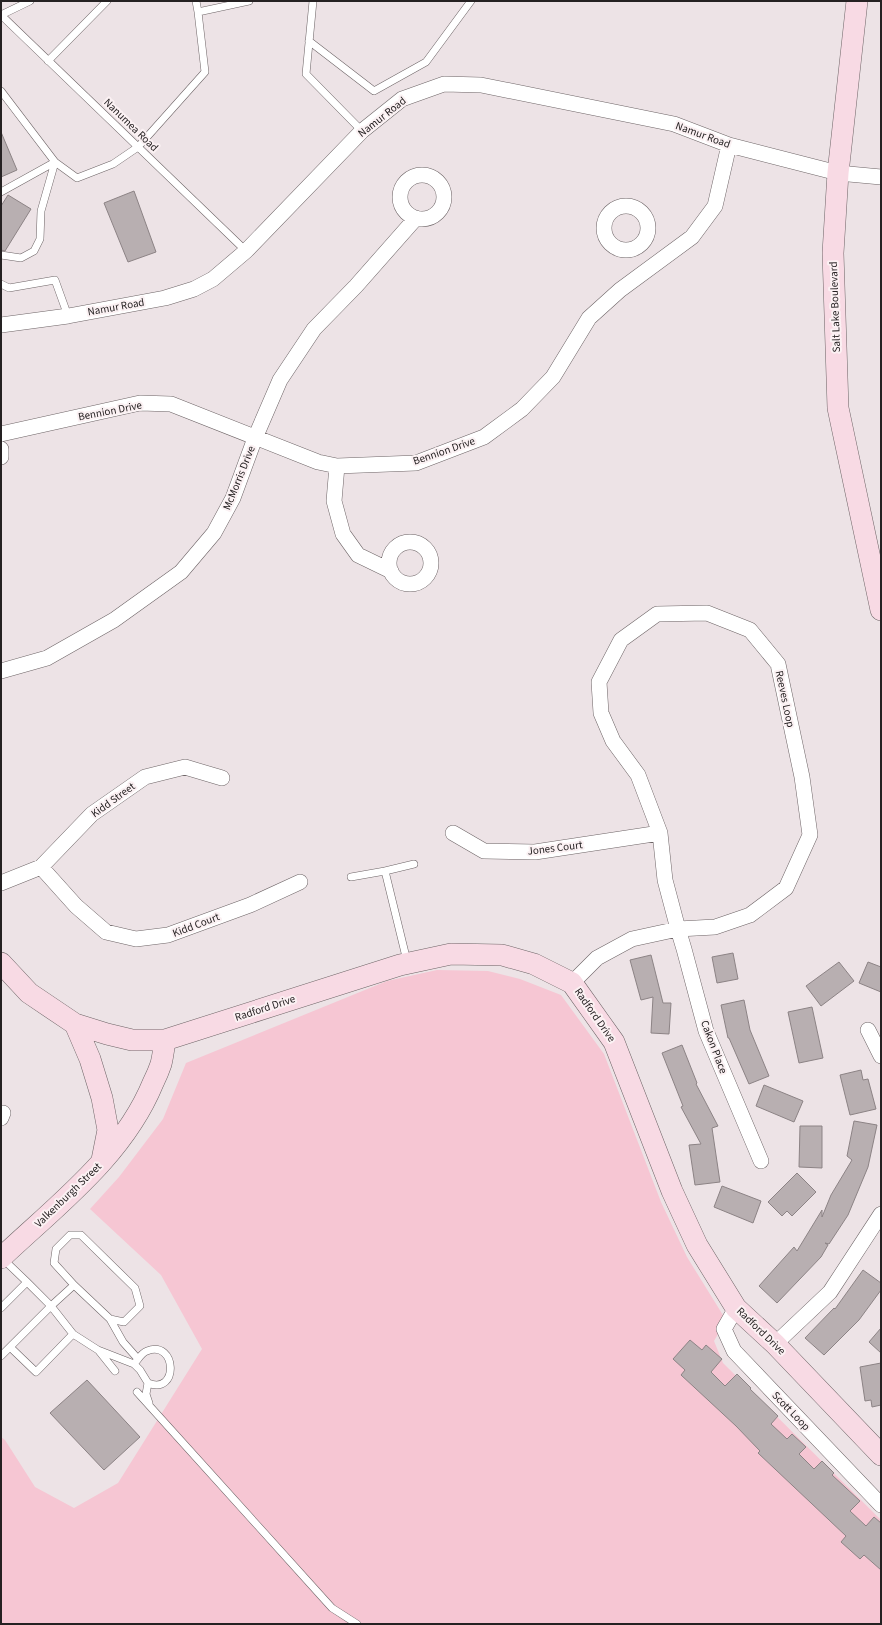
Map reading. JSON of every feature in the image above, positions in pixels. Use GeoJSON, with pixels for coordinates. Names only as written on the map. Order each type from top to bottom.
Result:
{"type":"FeatureCollection","features":[{"type":"Feature","properties":{"kind":"street","name":"Salt Lake Boulevard"},"geometry":{"type":"LineString","coordinates":[[858,1],[838,173],[833,253],[838,408],[881,610]]}},
{"type":"Feature","properties":{"kind":"street","name":"Namur Road"},"geometry":{"type":"LineString","coordinates":[[1,325],[68,316],[165,298],[194,289],[213,279],[246,251],[362,131],[402,99],[444,84],[481,85],[674,124],[729,146],[838,173],[881,177]]}},
{"type":"Feature","properties":{"kind":"street","name":"Bennion Drive"},"geometry":{"type":"LineString","coordinates":[[1,434],[140,403],[171,404],[318,462],[337,466],[416,463],[484,437],[522,409],[553,377],[589,318],[620,290],[692,237],[715,206],[729,146]]}},
{"type":"Feature","properties":{"kind":"street","name":"McMorris Drive"},"geometry":{"type":"LineString","coordinates":[[1,671],[47,658],[114,620],[181,572],[214,533],[233,498],[255,438],[280,380],[314,329],[356,286],[416,218]]}},
{"type":"Feature","properties":{"kind":"street"},"geometry":{"type":"LineString","coordinates":[[640,246],[654,265]]}},
{"type":"Feature","properties":{"kind":"street"},"geometry":{"type":"LineString","coordinates":[[1,448],[1,457]]}},
{"type":"Feature","properties":{"kind":"street"},"geometry":{"type":"LineString","coordinates":[[337,466],[334,501],[343,534],[358,555],[391,571]]}},
{"type":"Feature","properties":{"kind":"street","name":"Reeves Loop"},"geometry":{"type":"LineString","coordinates":[[572,984],[597,958],[632,939],[678,929],[715,927],[750,915],[786,888],[810,835],[802,777],[778,664],[750,630],[707,613],[657,614],[621,640],[599,682],[601,713],[613,741],[638,775],[660,834],[665,880],[678,929]]}},
{"type":"Feature","properties":{"kind":"street","name":"Kidd Street"},"geometry":{"type":"LineString","coordinates":[[1,883],[41,867],[92,814],[145,777],[185,767],[222,778]]}},
{"type":"Feature","properties":{"kind":"street","name":"Jones Court"},"geometry":{"type":"LineString","coordinates":[[453,833],[484,850],[535,852],[660,834]]}},
{"type":"Feature","properties":{"kind":"street","name":"Kidd Court"},"geometry":{"type":"LineString","coordinates":[[41,867],[76,906],[106,932],[136,939],[168,936],[250,905],[300,882]]}},
{"type":"Feature","properties":{"kind":"street","name":"Cakon Place"},"geometry":{"type":"LineString","coordinates":[[678,929],[706,1031],[761,1161]]}},
{"type":"Feature","properties":{"kind":"street","name":"Radford Drive"},"geometry":{"type":"LineString","coordinates":[[1,963],[29,993],[75,1024],[132,1040],[165,1040],[408,963],[451,954],[502,955],[534,964],[572,984],[614,1042],[675,1197],[697,1245],[736,1308],[775,1344],[881,1456]]}},
{"type":"Feature","properties":{"kind":"street"},"geometry":{"type":"LineString","coordinates":[[75,1024],[90,1059],[102,1098],[108,1130],[101,1163]]}},
{"type":"Feature","properties":{"kind":"street"},"geometry":{"type":"LineString","coordinates":[[868,1030],[881,1056]]}},
{"type":"Feature","properties":{"kind":"street","name":"Valkenburgh Street"},"geometry":{"type":"LineString","coordinates":[[1,1258],[79,1187],[101,1163],[130,1126],[145,1103],[161,1064],[165,1040]]}},
{"type":"Feature","properties":{"kind":"street"},"geometry":{"type":"LineString","coordinates":[[775,1344],[830,1292],[881,1214]]}},
{"type":"Feature","properties":{"kind":"street","name":"Scott Loop"},"geometry":{"type":"LineString","coordinates":[[736,1308],[724,1329],[734,1351],[881,1505]]}},
{"type":"Feature","properties":{"kind":"lane"},"geometry":{"type":"LineString","coordinates":[[1,15],[30,1]]}},
{"type":"Feature","properties":{"kind":"lane"},"geometry":{"type":"LineString","coordinates":[[48,61],[107,1]]}},
{"type":"Feature","properties":{"kind":"lane"},"geometry":{"type":"LineString","coordinates":[[1,90],[55,162],[77,178],[113,164],[138,147],[205,72],[196,1]]}},
{"type":"Feature","properties":{"kind":"lane"},"geometry":{"type":"LineString","coordinates":[[198,12],[249,1]]}},
{"type":"Feature","properties":{"kind":"lane"},"geometry":{"type":"LineString","coordinates":[[313,1],[306,74],[362,131]]}},
{"type":"Feature","properties":{"kind":"lane"},"geometry":{"type":"LineString","coordinates":[[309,40],[374,91],[426,62],[471,1]]}},
{"type":"Feature","properties":{"kind":"lane","name":"Nanumea Road"},"geometry":{"type":"LineString","coordinates":[[1,15],[246,251]]}},
{"type":"Feature","properties":{"kind":"lane"},"geometry":{"type":"LineString","coordinates":[[1,192],[55,162]]}},
{"type":"Feature","properties":{"kind":"lane"},"geometry":{"type":"LineString","coordinates":[[1,255],[21,258],[34,251],[40,239],[41,211],[55,162]]}},
{"type":"Feature","properties":{"kind":"lane"},"geometry":{"type":"LineString","coordinates":[[1,284],[9,288],[55,280],[68,316]]}},
{"type":"Feature","properties":{"kind":"lane"},"geometry":{"type":"LineString","coordinates":[[351,878],[414,864]]}},
{"type":"Feature","properties":{"kind":"lane"},"geometry":{"type":"LineString","coordinates":[[385,871],[408,963]]}},
{"type":"Feature","properties":{"kind":"lane"},"geometry":{"type":"LineString","coordinates":[[110,1319],[124,1322],[140,1306],[134,1288],[81,1235],[70,1235],[56,1250],[54,1263],[74,1285],[110,1319],[148,1383],[153,1385],[164,1382],[171,1373],[170,1362],[163,1353],[152,1350],[147,1351],[136,1361]]}},
{"type":"Feature","properties":{"kind":"lane"},"geometry":{"type":"LineString","coordinates":[[1,1258],[51,1306],[73,1334],[98,1350],[136,1361]]}},
{"type":"Feature","properties":{"kind":"lane"},"geometry":{"type":"LineString","coordinates":[[1,1308],[27,1282]]}},
{"type":"Feature","properties":{"kind":"lane"},"geometry":{"type":"LineString","coordinates":[[1,1356],[74,1285]]}},
{"type":"Feature","properties":{"kind":"lane"},"geometry":{"type":"LineString","coordinates":[[10,1346],[36,1372],[73,1334]]}},
{"type":"Feature","properties":{"kind":"lane"},"geometry":{"type":"LineString","coordinates":[[98,1350],[116,1371]]}},
{"type":"Feature","properties":{"kind":"lane"},"geometry":{"type":"LineString","coordinates":[[148,1383],[146,1394],[150,1406]]}},
{"type":"Feature","properties":{"kind":"lane"},"geometry":{"type":"LineString","coordinates":[[137,1392],[332,1608],[357,1624]]}},
{"type":"Feature","properties":{"kind":"shaded area"},"geometry":{"type":"Polygon","coordinates":[[[437,970],[488,971],[520,979],[561,995],[604,1054],[661,1202],[687,1257],[726,1320],[714,1341],[723,1363],[881,1520],[881,1624],[1,1624],[1,1437],[5,1440],[35,1487],[74,1508],[118,1483],[202,1349],[161,1275],[90,1209],[119,1177],[163,1119],[186,1063],[387,981],[437,970]]]}},
{"type":"Feature","properties":{"kind":"building"},"geometry":{"type":"Polygon","coordinates":[[[1,132],[17,170],[1,177],[1,132]]]}},
{"type":"Feature","properties":{"kind":"building"},"geometry":{"type":"Polygon","coordinates":[[[134,191],[156,252],[128,262],[104,203],[134,191]]]}},
{"type":"Feature","properties":{"kind":"building"},"geometry":{"type":"Polygon","coordinates":[[[8,195],[31,209],[5,251],[1,250],[1,206],[8,195]]]}},
{"type":"Feature","properties":{"kind":"building"},"geometry":{"type":"Polygon","coordinates":[[[733,953],[738,979],[717,983],[712,957],[733,953]]]}},
{"type":"Feature","properties":{"kind":"building"},"geometry":{"type":"Polygon","coordinates":[[[651,955],[663,1003],[671,1003],[669,1034],[651,1033],[653,997],[641,1000],[630,960],[651,955]]]}},
{"type":"Feature","properties":{"kind":"building"},"geometry":{"type":"Polygon","coordinates":[[[839,962],[854,981],[821,1006],[806,986],[839,962]]]}},
{"type":"Feature","properties":{"kind":"building"},"geometry":{"type":"Polygon","coordinates":[[[868,962],[881,967],[881,992],[859,983],[868,962]]]}},
{"type":"Feature","properties":{"kind":"building"},"geometry":{"type":"Polygon","coordinates":[[[744,1000],[750,1030],[769,1076],[749,1084],[728,1038],[721,1005],[744,1000]]]}},
{"type":"Feature","properties":{"kind":"building"},"geometry":{"type":"Polygon","coordinates":[[[812,1007],[823,1058],[799,1063],[788,1012],[812,1007]]]}},
{"type":"Feature","properties":{"kind":"building"},"geometry":{"type":"Polygon","coordinates":[[[682,1045],[697,1083],[696,1084],[718,1126],[712,1128],[720,1182],[695,1185],[689,1145],[701,1144],[681,1107],[683,1106],[662,1053],[682,1045]]]}},
{"type":"Feature","properties":{"kind":"building"},"geometry":{"type":"Polygon","coordinates":[[[861,1070],[863,1080],[868,1079],[876,1109],[850,1115],[840,1075],[861,1070]]]}},
{"type":"Feature","properties":{"kind":"building"},"geometry":{"type":"Polygon","coordinates":[[[764,1085],[803,1101],[794,1122],[756,1106],[764,1085]]]}},
{"type":"Feature","properties":{"kind":"building"},"geometry":{"type":"Polygon","coordinates":[[[854,1121],[877,1125],[868,1167],[848,1215],[829,1244],[825,1243],[828,1245],[821,1257],[777,1303],[759,1286],[794,1247],[797,1251],[822,1210],[822,1217],[831,1195],[852,1160],[847,1156],[854,1121]]]}},
{"type":"Feature","properties":{"kind":"building"},"geometry":{"type":"Polygon","coordinates":[[[800,1126],[822,1126],[822,1168],[799,1167],[800,1126]]]}},
{"type":"Feature","properties":{"kind":"building"},"geometry":{"type":"Polygon","coordinates":[[[797,1173],[816,1192],[792,1216],[787,1211],[782,1216],[768,1202],[797,1173]]]}},
{"type":"Feature","properties":{"kind":"building"},"geometry":{"type":"Polygon","coordinates":[[[722,1186],[761,1201],[753,1223],[714,1207],[722,1186]]]}},
{"type":"Feature","properties":{"kind":"building"},"geometry":{"type":"Polygon","coordinates":[[[863,1270],[881,1283],[881,1290],[859,1320],[824,1355],[805,1338],[834,1308],[835,1309],[863,1270]]]}},
{"type":"Feature","properties":{"kind":"building"},"geometry":{"type":"Polygon","coordinates":[[[881,1328],[881,1353],[869,1342],[881,1328]]]}},
{"type":"Feature","properties":{"kind":"building"},"geometry":{"type":"Polygon","coordinates":[[[690,1340],[702,1350],[706,1345],[722,1359],[711,1372],[725,1386],[737,1374],[778,1416],[771,1424],[787,1439],[792,1434],[806,1447],[799,1454],[814,1469],[822,1461],[834,1473],[832,1475],[860,1501],[850,1511],[866,1526],[874,1517],[881,1523],[881,1570],[864,1555],[860,1559],[841,1542],[846,1536],[758,1453],[760,1451],[736,1426],[681,1375],[685,1370],[673,1359],[690,1340]]]}},
{"type":"Feature","properties":{"kind":"building"},"geometry":{"type":"Polygon","coordinates":[[[881,1363],[881,1405],[872,1407],[871,1400],[865,1401],[860,1367],[881,1363]]]}},
{"type":"Feature","properties":{"kind":"building"},"geometry":{"type":"Polygon","coordinates":[[[87,1380],[140,1437],[104,1470],[50,1413],[87,1380]]]}}]}
